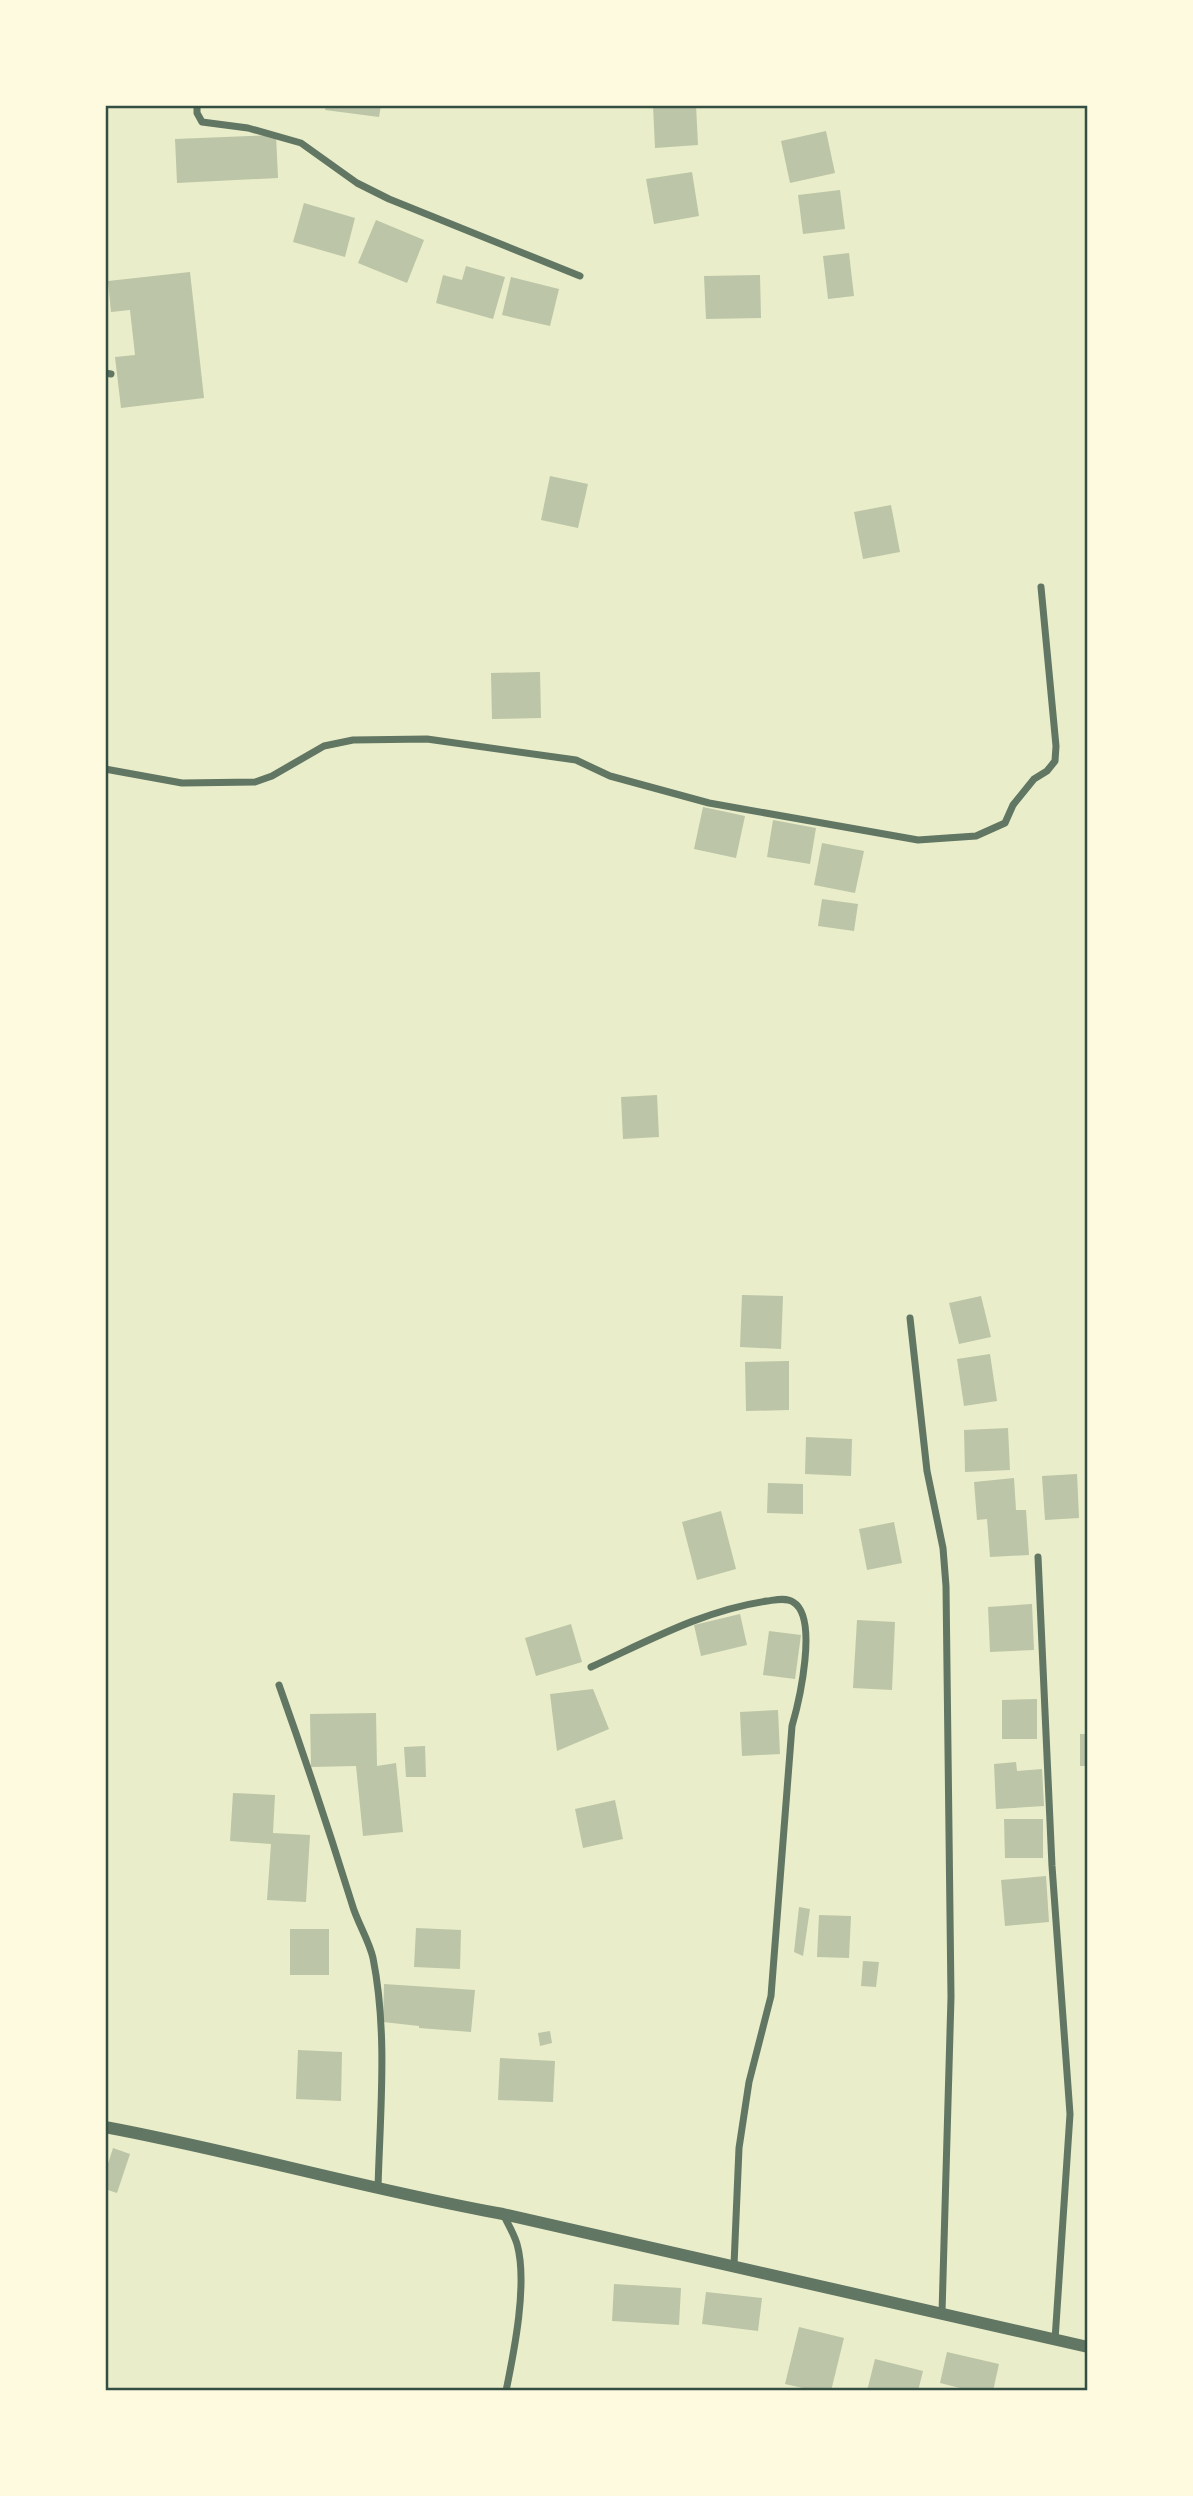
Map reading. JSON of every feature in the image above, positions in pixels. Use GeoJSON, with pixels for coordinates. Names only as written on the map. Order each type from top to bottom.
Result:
{"type":"FeatureCollection","features":[{"type":"Feature","properties":{"kind":"street"},"geometry":{"type":"LineString","coordinates":[[197,105],[197,113],[202,122],[248,128],[301,143],[357,183],[389,199],[580,276]]}},
{"type":"Feature","properties":{"kind":"street"},"geometry":{"type":"LineString","coordinates":[[105,769],[182,783],[255,782],[272,776],[324,746],[354,740],[427,738],[576,760],[610,776],[709,803],[774,815],[918,840],[976,836],[1005,823],[1013,805],[1034,779],[1047,771],[1055,761],[1056,746],[1041,587]]}},
{"type":"Feature","properties":{"kind":"street"},"geometry":{"type":"LineString","coordinates":[[910,1318],[927,1471],[943,1548],[946,1586],[951,1997],[942,2313]]}},
{"type":"Feature","properties":{"kind":"street"},"geometry":{"type":"LineString","coordinates":[[1038,1557],[1052,1866],[1070,2113],[1055,2340]]}},
{"type":"Feature","properties":{"kind":"street"},"geometry":{"type":"LineString","coordinates":[[591,1667],[704,1615],[743,1604],[781,1599],[794,1602],[804,1614],[806,1637],[801,1695],[792,1726],[771,1996],[749,2082],[739,2148],[734,2266]]}},
{"type":"Feature","properties":{"kind":"street"},"geometry":{"type":"LineString","coordinates":[[279,1685],[326,1819],[353,1908],[372,1957],[380,2022],[377,2189]]}},
{"type":"Feature","properties":{"kind":"street"},"geometry":{"type":"LineString","coordinates":[[105,2127],[167,2138],[377,2189],[503,2214],[1088,2347]]}},
{"type":"Feature","properties":{"kind":"street"},"geometry":{"type":"LineString","coordinates":[[503,2214],[517,2245],[520,2272],[516,2336],[506,2391]]}},
{"type":"Feature","properties":{"kind":"building"},"geometry":{"type":"Polygon","coordinates":[[[326,105],[381,105],[379,117],[325,110],[326,105]]]}},
{"type":"Feature","properties":{"kind":"building"},"geometry":{"type":"Polygon","coordinates":[[[653,105],[696,105],[698,145],[655,148],[653,105]]]}},
{"type":"Feature","properties":{"kind":"building"},"geometry":{"type":"Polygon","coordinates":[[[826,131],[835,173],[790,183],[781,141],[826,131]]]}},
{"type":"Feature","properties":{"kind":"building"},"geometry":{"type":"Polygon","coordinates":[[[276,135],[278,178],[177,183],[175,139],[276,135]]]}},
{"type":"Feature","properties":{"kind":"building"},"geometry":{"type":"Polygon","coordinates":[[[692,172],[699,216],[654,224],[646,179],[692,172]]]}},
{"type":"Feature","properties":{"kind":"building"},"geometry":{"type":"Polygon","coordinates":[[[840,190],[845,229],[803,234],[798,195],[840,190]]]}},
{"type":"Feature","properties":{"kind":"building"},"geometry":{"type":"Polygon","coordinates":[[[304,203],[355,218],[345,257],[293,242],[304,203]]]}},
{"type":"Feature","properties":{"kind":"building"},"geometry":{"type":"Polygon","coordinates":[[[376,220],[424,240],[407,283],[358,263],[376,220]]]}},
{"type":"Feature","properties":{"kind":"building"},"geometry":{"type":"Polygon","coordinates":[[[849,253],[854,296],[828,299],[823,256],[849,253]]]}},
{"type":"Feature","properties":{"kind":"building"},"geometry":{"type":"Polygon","coordinates":[[[466,266],[505,277],[493,319],[436,303],[443,275],[462,280],[466,266]]]}},
{"type":"Feature","properties":{"kind":"building"},"geometry":{"type":"Polygon","coordinates":[[[190,272],[204,398],[121,408],[115,357],[135,355],[130,310],[111,312],[108,281],[190,272]]]}},
{"type":"Feature","properties":{"kind":"building"},"geometry":{"type":"Polygon","coordinates":[[[760,275],[761,318],[706,319],[704,276],[760,275]]]}},
{"type":"Feature","properties":{"kind":"building"},"geometry":{"type":"Polygon","coordinates":[[[511,277],[559,289],[550,326],[502,315],[511,277]]]}},
{"type":"Feature","properties":{"kind":"building"},"geometry":{"type":"Polygon","coordinates":[[[550,476],[588,484],[578,528],[541,520],[550,476]]]}},
{"type":"Feature","properties":{"kind":"building"},"geometry":{"type":"Polygon","coordinates":[[[891,505],[900,552],[863,559],[854,512],[891,505]]]}},
{"type":"Feature","properties":{"kind":"building"},"geometry":{"type":"Polygon","coordinates":[[[540,672],[541,718],[492,719],[491,673],[540,672]]]}},
{"type":"Feature","properties":{"kind":"building"},"geometry":{"type":"Polygon","coordinates":[[[703,807],[745,816],[736,858],[694,849],[703,807]]]}},
{"type":"Feature","properties":{"kind":"building"},"geometry":{"type":"Polygon","coordinates":[[[773,820],[816,828],[810,864],[767,857],[773,820]]]}},
{"type":"Feature","properties":{"kind":"building"},"geometry":{"type":"Polygon","coordinates":[[[822,843],[864,851],[855,893],[814,885],[822,843]]]}},
{"type":"Feature","properties":{"kind":"building"},"geometry":{"type":"Polygon","coordinates":[[[822,899],[858,904],[854,931],[818,926],[822,899]]]}},
{"type":"Feature","properties":{"kind":"building"},"geometry":{"type":"Polygon","coordinates":[[[657,1095],[659,1137],[623,1139],[621,1097],[657,1095]]]}},
{"type":"Feature","properties":{"kind":"building"},"geometry":{"type":"Polygon","coordinates":[[[742,1295],[783,1296],[781,1349],[740,1347],[742,1295]]]}},
{"type":"Feature","properties":{"kind":"building"},"geometry":{"type":"Polygon","coordinates":[[[981,1296],[991,1337],[959,1344],[949,1303],[981,1296]]]}},
{"type":"Feature","properties":{"kind":"building"},"geometry":{"type":"Polygon","coordinates":[[[990,1354],[997,1401],[964,1406],[957,1359],[990,1354]]]}},
{"type":"Feature","properties":{"kind":"building"},"geometry":{"type":"Polygon","coordinates":[[[789,1361],[789,1410],[746,1411],[745,1362],[789,1361]]]}},
{"type":"Feature","properties":{"kind":"building"},"geometry":{"type":"Polygon","coordinates":[[[1008,1428],[1010,1470],[965,1472],[964,1430],[1008,1428]]]}},
{"type":"Feature","properties":{"kind":"building"},"geometry":{"type":"Polygon","coordinates":[[[806,1437],[852,1439],[851,1476],[805,1474],[806,1437]]]}},
{"type":"Feature","properties":{"kind":"building"},"geometry":{"type":"Polygon","coordinates":[[[1077,1474],[1079,1518],[1045,1520],[1042,1476],[1077,1474]]]}},
{"type":"Feature","properties":{"kind":"building"},"geometry":{"type":"Polygon","coordinates":[[[1014,1478],[1016,1510],[1026,1510],[1029,1555],[990,1557],[987,1519],[977,1520],[974,1482],[1014,1478]]]}},
{"type":"Feature","properties":{"kind":"building"},"geometry":{"type":"Polygon","coordinates":[[[768,1483],[803,1484],[803,1514],[767,1513],[768,1483]]]}},
{"type":"Feature","properties":{"kind":"building"},"geometry":{"type":"Polygon","coordinates":[[[721,1511],[736,1569],[697,1580],[682,1522],[721,1511]]]}},
{"type":"Feature","properties":{"kind":"building"},"geometry":{"type":"Polygon","coordinates":[[[894,1522],[902,1563],[867,1570],[859,1529],[894,1522]]]}},
{"type":"Feature","properties":{"kind":"building"},"geometry":{"type":"Polygon","coordinates":[[[1032,1604],[1034,1650],[990,1652],[988,1607],[1032,1604]]]}},
{"type":"Feature","properties":{"kind":"building"},"geometry":{"type":"Polygon","coordinates":[[[740,1614],[747,1645],[701,1656],[694,1625],[740,1614]]]}},
{"type":"Feature","properties":{"kind":"building"},"geometry":{"type":"Polygon","coordinates":[[[857,1620],[895,1622],[892,1690],[853,1688],[857,1620]]]}},
{"type":"Feature","properties":{"kind":"building"},"geometry":{"type":"Polygon","coordinates":[[[571,1624],[582,1662],[536,1676],[525,1638],[571,1624]]]}},
{"type":"Feature","properties":{"kind":"building"},"geometry":{"type":"Polygon","coordinates":[[[769,1631],[801,1635],[795,1679],[763,1675],[769,1631]]]}},
{"type":"Feature","properties":{"kind":"building"},"geometry":{"type":"Polygon","coordinates":[[[593,1689],[609,1729],[557,1751],[550,1694],[593,1689]]]}},
{"type":"Feature","properties":{"kind":"building"},"geometry":{"type":"Polygon","coordinates":[[[1037,1699],[1037,1739],[1002,1739],[1002,1700],[1037,1699]]]}},
{"type":"Feature","properties":{"kind":"building"},"geometry":{"type":"Polygon","coordinates":[[[778,1710],[780,1754],[742,1756],[740,1712],[778,1710]]]}},
{"type":"Feature","properties":{"kind":"building"},"geometry":{"type":"Polygon","coordinates":[[[376,1713],[377,1766],[396,1763],[403,1832],[363,1836],[356,1766],[311,1767],[310,1714],[376,1713]]]}},
{"type":"Feature","properties":{"kind":"building"},"geometry":{"type":"Polygon","coordinates":[[[1080,1734],[1088,1734],[1088,1766],[1080,1766],[1080,1734]]]}},
{"type":"Feature","properties":{"kind":"building"},"geometry":{"type":"Polygon","coordinates":[[[425,1746],[426,1777],[406,1777],[404,1747],[425,1746]]]}},
{"type":"Feature","properties":{"kind":"building"},"geometry":{"type":"Polygon","coordinates":[[[1016,1762],[1017,1771],[1042,1769],[1044,1806],[996,1809],[994,1764],[1016,1762]]]}},
{"type":"Feature","properties":{"kind":"building"},"geometry":{"type":"Polygon","coordinates":[[[233,1793],[275,1795],[273,1833],[310,1835],[306,1902],[267,1900],[271,1844],[230,1841],[233,1793]]]}},
{"type":"Feature","properties":{"kind":"building"},"geometry":{"type":"Polygon","coordinates":[[[615,1800],[623,1839],[583,1848],[575,1809],[615,1800]]]}},
{"type":"Feature","properties":{"kind":"building"},"geometry":{"type":"Polygon","coordinates":[[[1004,1819],[1043,1819],[1043,1858],[1005,1858],[1004,1819]]]}},
{"type":"Feature","properties":{"kind":"building"},"geometry":{"type":"Polygon","coordinates":[[[1046,1876],[1049,1922],[1005,1926],[1001,1880],[1046,1876]]]}},
{"type":"Feature","properties":{"kind":"building"},"geometry":{"type":"Polygon","coordinates":[[[799,1907],[810,1909],[803,1956],[794,1952],[799,1907]]]}},
{"type":"Feature","properties":{"kind":"building"},"geometry":{"type":"Polygon","coordinates":[[[819,1915],[851,1916],[849,1958],[817,1957],[819,1915]]]}},
{"type":"Feature","properties":{"kind":"building"},"geometry":{"type":"Polygon","coordinates":[[[416,1928],[461,1930],[460,1969],[414,1967],[416,1928]]]}},
{"type":"Feature","properties":{"kind":"building"},"geometry":{"type":"Polygon","coordinates":[[[290,1929],[329,1929],[329,1975],[290,1975],[290,1929]]]}},
{"type":"Feature","properties":{"kind":"building"},"geometry":{"type":"Polygon","coordinates":[[[863,1961],[879,1962],[876,1987],[861,1986],[863,1961]]]}},
{"type":"Feature","properties":{"kind":"building"},"geometry":{"type":"Polygon","coordinates":[[[384,1984],[475,1990],[471,2032],[383,2022],[384,1984]]]}},
{"type":"Feature","properties":{"kind":"building"},"geometry":{"type":"Polygon","coordinates":[[[550,2031],[552,2043],[540,2046],[538,2033],[550,2031]]]}},
{"type":"Feature","properties":{"kind":"building"},"geometry":{"type":"Polygon","coordinates":[[[298,2050],[342,2052],[341,2101],[296,2099],[298,2050]]]}},
{"type":"Feature","properties":{"kind":"building"},"geometry":{"type":"Polygon","coordinates":[[[500,2058],[555,2061],[553,2102],[498,2100],[500,2058]]]}},
{"type":"Feature","properties":{"kind":"building"},"geometry":{"type":"Polygon","coordinates":[[[113,2148],[130,2154],[117,2193],[105,2189],[105,2173],[113,2148]]]}},
{"type":"Feature","properties":{"kind":"building"},"geometry":{"type":"Polygon","coordinates":[[[614,2284],[681,2288],[679,2325],[612,2321],[614,2284]]]}},
{"type":"Feature","properties":{"kind":"building"},"geometry":{"type":"Polygon","coordinates":[[[706,2292],[762,2298],[758,2331],[702,2324],[706,2292]]]}},
{"type":"Feature","properties":{"kind":"building"},"geometry":{"type":"Polygon","coordinates":[[[799,2327],[844,2338],[831,2391],[816,2391],[785,2384],[799,2327]]]}},
{"type":"Feature","properties":{"kind":"building"},"geometry":{"type":"Polygon","coordinates":[[[947,2352],[999,2364],[993,2391],[972,2391],[940,2383],[947,2352]]]}},
{"type":"Feature","properties":{"kind":"building"},"geometry":{"type":"Polygon","coordinates":[[[875,2359],[923,2371],[918,2391],[867,2391],[875,2359]]]}}]}
